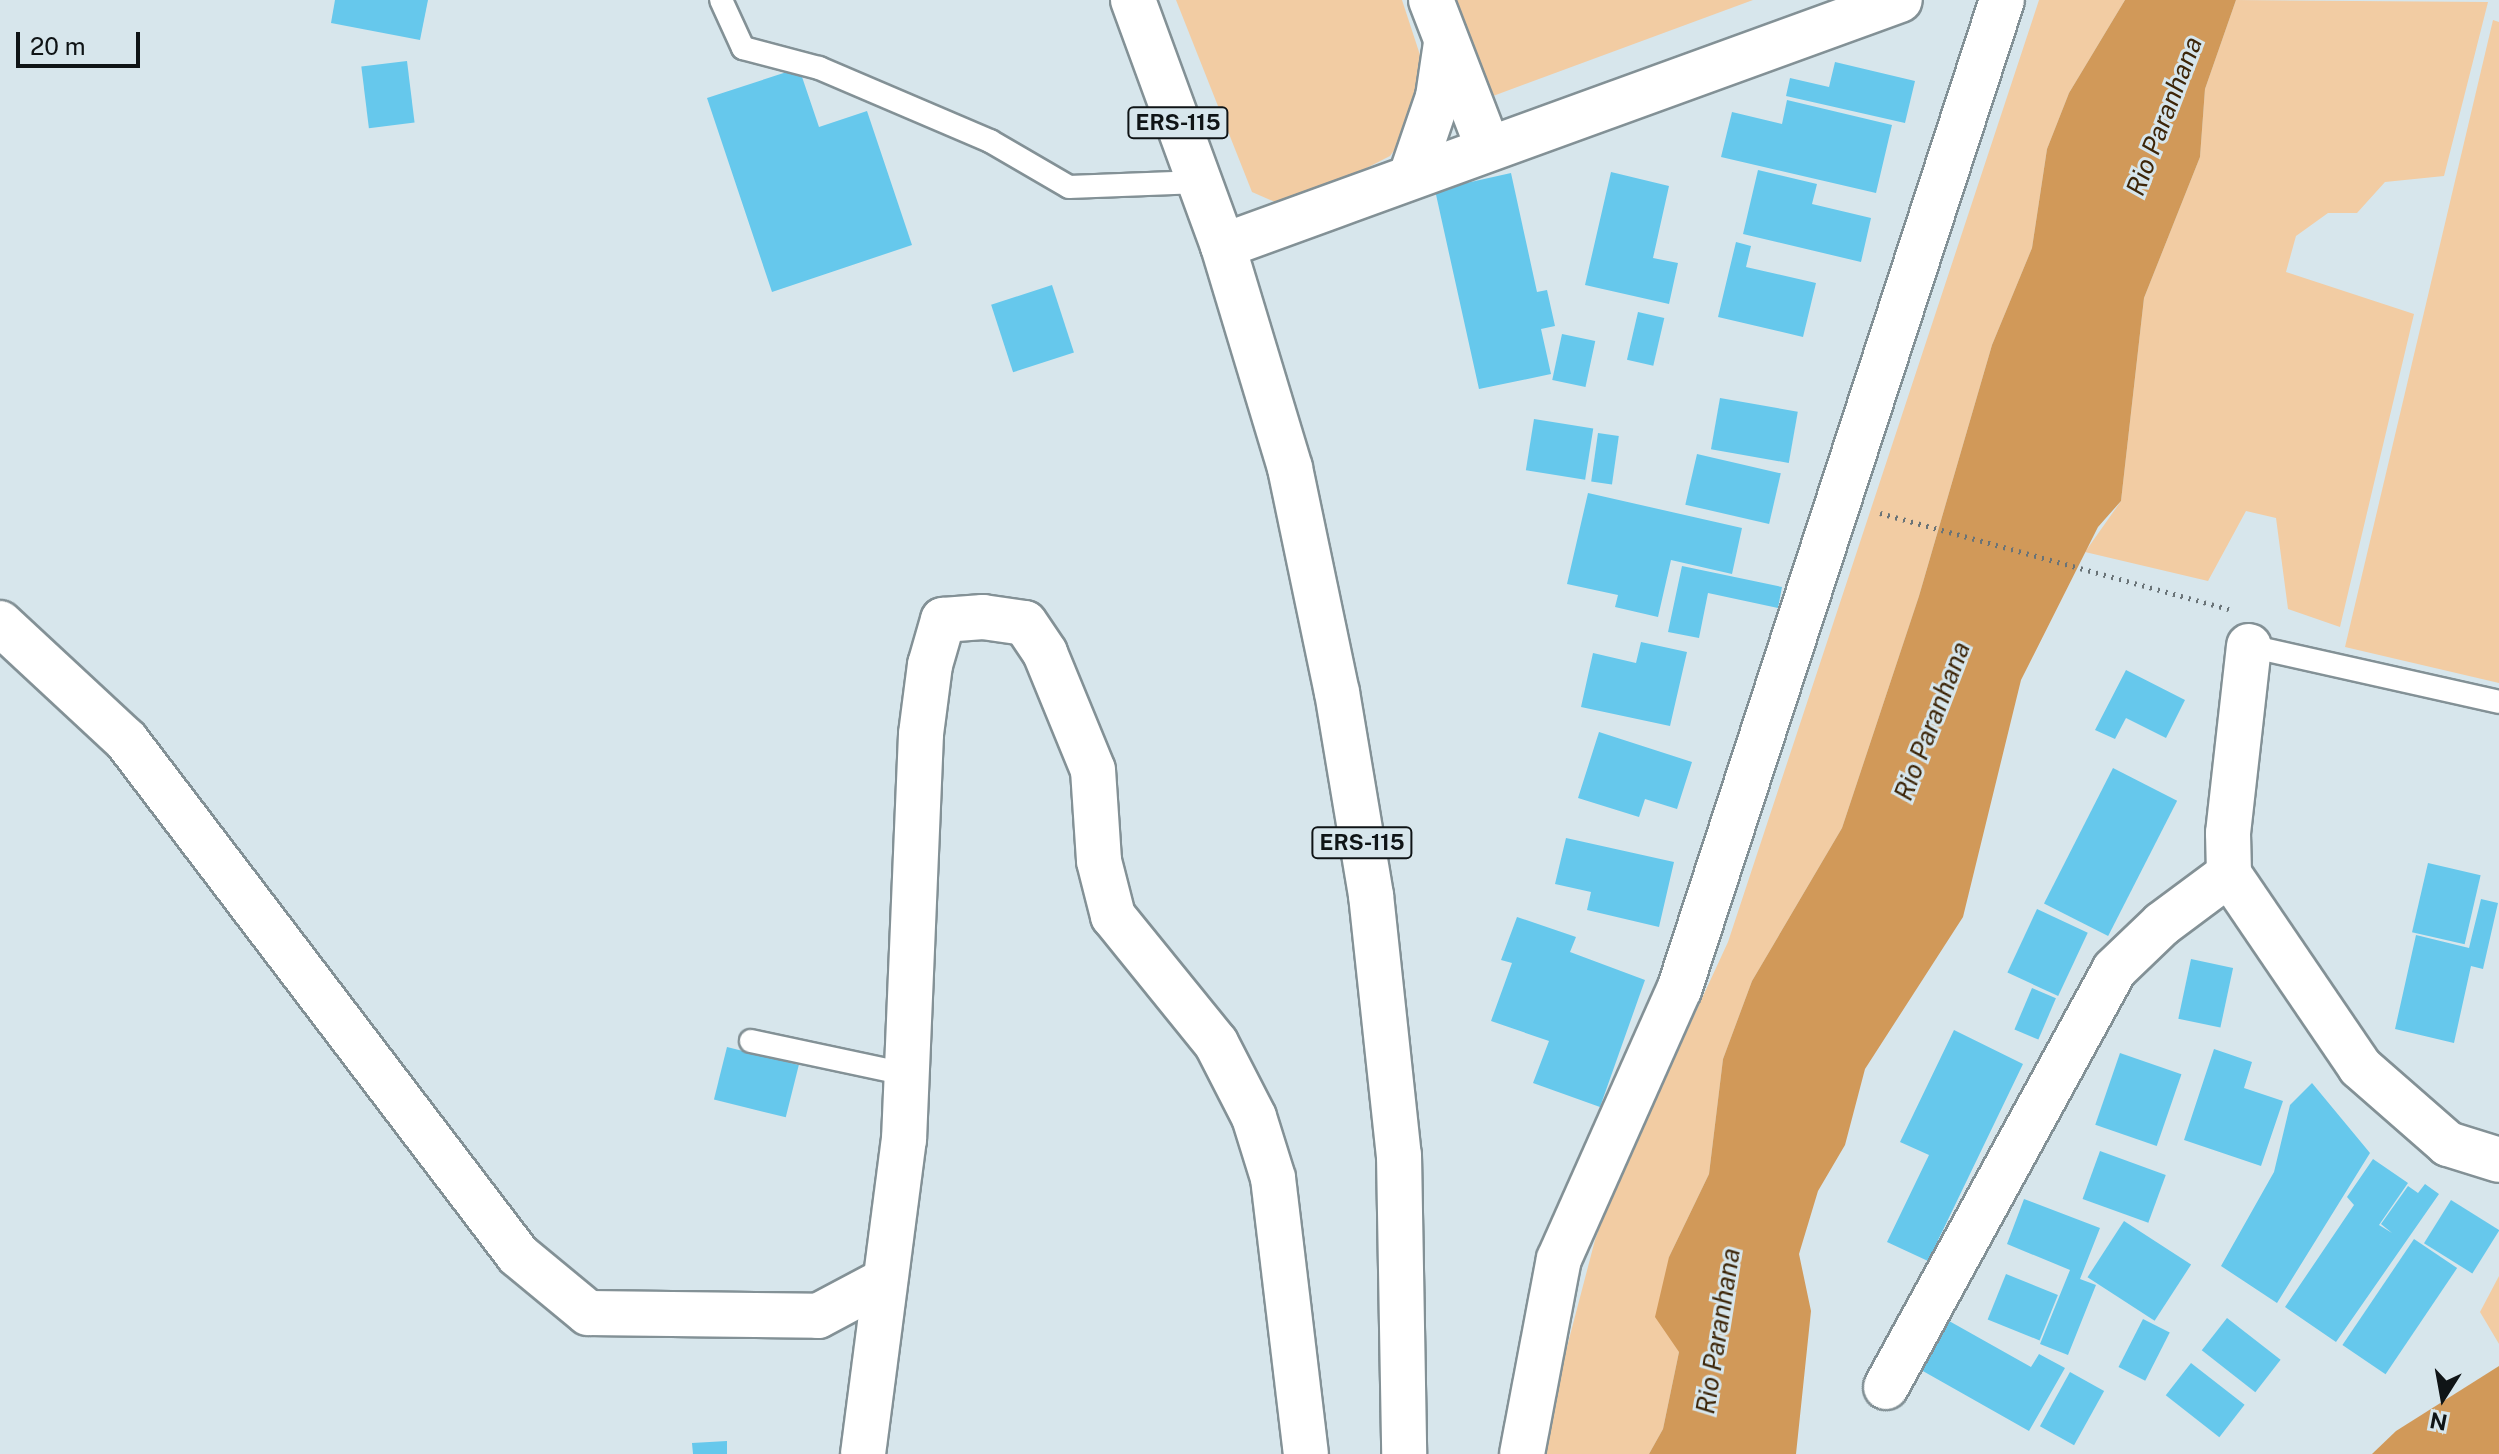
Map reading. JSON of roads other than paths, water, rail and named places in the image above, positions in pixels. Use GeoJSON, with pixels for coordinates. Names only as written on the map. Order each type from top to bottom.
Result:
{"type":"FeatureCollection","features":[{"type":"Feature","properties":{"kind":"street","name":"ERS-115"},"geometry":{"type":"LineString","coordinates":[[1133,0],[1223,246],[1290,468],[1337,692],[1371,895],[1399,1155],[1404,1454]]}},
{"type":"Feature","properties":{"kind":"street"},"geometry":{"type":"LineString","coordinates":[[1431,0],[1488,148]]}},
{"type":"Feature","properties":{"kind":"street"},"geometry":{"type":"LineString","coordinates":[[1223,246],[1900,0]]}},
{"type":"Feature","properties":{"kind":"street"},"geometry":{"type":"LineString","coordinates":[[1522,1454],[1559,1259],[1679,990],[2002,0]]}},
{"type":"Feature","properties":{"kind":"street"},"geometry":{"type":"LineString","coordinates":[[1411,176],[1438,97],[1447,40]]}},
{"type":"Feature","properties":{"kind":"street"},"geometry":{"type":"LineString","coordinates":[[863,1454],[882,1282],[904,1140],[921,734],[930,665],[943,620],[983,617],[1025,623],[1045,653],[1093,770],[1099,861],[1113,916],[1216,1043],[1254,1117],[1273,1178],[1306,1454]]}},
{"type":"Feature","properties":{"kind":"street"},"geometry":{"type":"LineString","coordinates":[[0,623],[126,740],[518,1255],[588,1313],[818,1316],[882,1282]]}},
{"type":"Feature","properties":{"kind":"street"},"geometry":{"type":"LineString","coordinates":[[2249,646],[2228,833],[2229,874],[2360,1067],[2448,1144],[2499,1160]]}},
{"type":"Feature","properties":{"kind":"street"},"geometry":{"type":"LineString","coordinates":[[1886,1387],[2114,970],[2162,924],[2229,874]]}},
{"type":"Feature","properties":{"kind":"lane"},"geometry":{"type":"LineString","coordinates":[[721,0],[743,48],[848,80],[990,141],[1069,187],[1200,182]]}},
{"type":"Feature","properties":{"kind":"lane"},"geometry":{"type":"LineString","coordinates":[[2249,646],[2499,702]]}},
{"type":"Feature","properties":{"kind":"lane"},"geometry":{"type":"LineString","coordinates":[[751,1041],[906,1074]]}},
{"type":"Feature","properties":{"kind":"water","name":"Rio Paranhana"},"geometry":{"type":"Polygon","coordinates":[[[2125,0],[2236,0],[2205,89],[2200,157],[2144,298],[2121,501],[2098,527],[2021,680],[1963,917],[1865,1069],[1845,1145],[1818,1191],[1799,1254],[1811,1311],[1796,1454],[1649,1454],[1663,1429],[1679,1352],[1655,1317],[1669,1257],[1709,1174],[1723,1059],[1752,981],[1842,828],[1919,596],[1992,345],[2032,248],[2047,149],[2069,93],[2125,0]]]}},
{"type":"Feature","properties":{"kind":"water"},"geometry":{"type":"Polygon","coordinates":[[[2499,1366],[2499,1454],[2372,1454],[2396,1431],[2499,1366]]]}}]}
